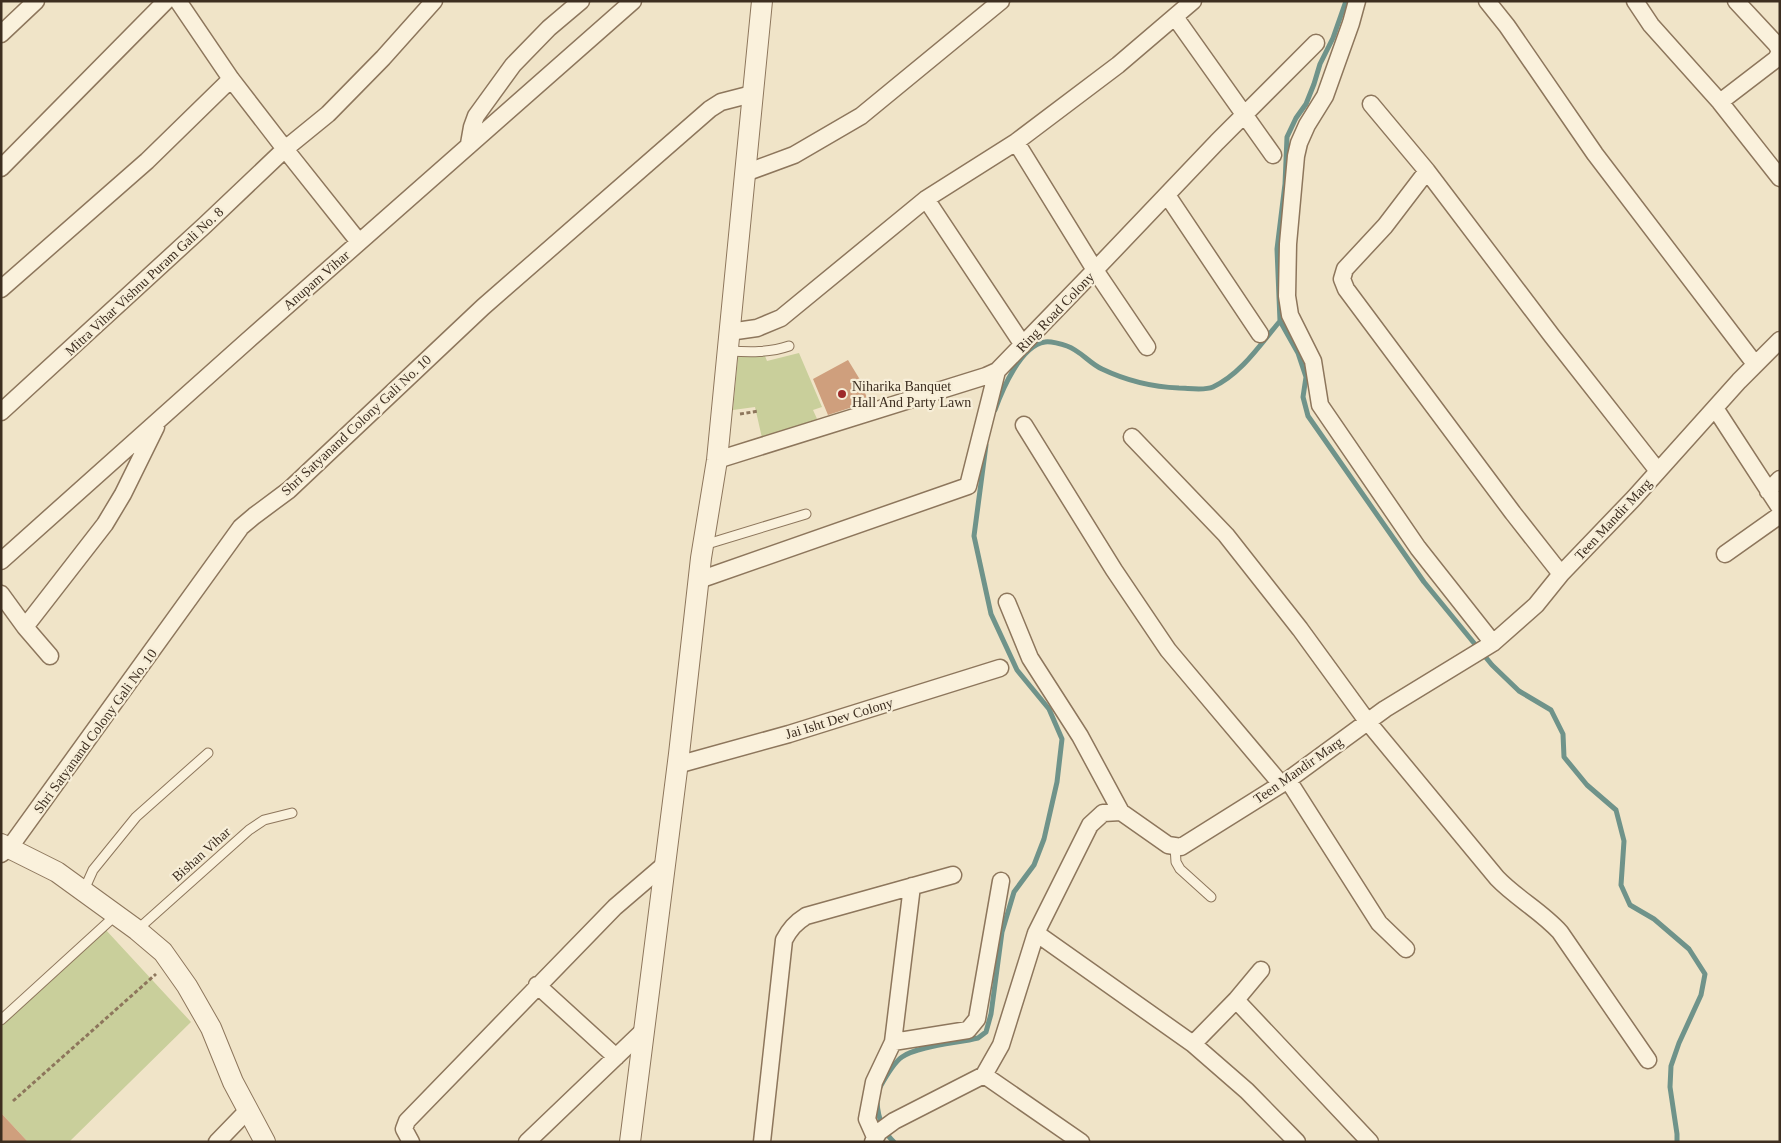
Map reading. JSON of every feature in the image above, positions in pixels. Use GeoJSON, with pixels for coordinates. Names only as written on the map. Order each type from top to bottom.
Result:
{"type":"FeatureCollection","features":[{"type":"Feature","properties":{"kind":"street"},"geometry":{"type":"LineString","coordinates":[[1,34],[36,1]]}},
{"type":"Feature","properties":{"kind":"street"},"geometry":{"type":"LineString","coordinates":[[1,168],[166,1]]}},
{"type":"Feature","properties":{"kind":"street"},"geometry":{"type":"LineString","coordinates":[[178,1],[231,79],[359,242]]}},
{"type":"Feature","properties":{"kind":"street","name":"Mitra Vihar Vishnu Puram Gali No. 8"},"geometry":{"type":"LineString","coordinates":[[1,412],[205,225],[285,148],[328,114],[383,58],[434,1]]}},
{"type":"Feature","properties":{"kind":"street"},"geometry":{"type":"LineString","coordinates":[[469,144],[476,116],[513,65],[549,28],[581,1]]}},
{"type":"Feature","properties":{"kind":"street","name":"Anupam Vihar"},"geometry":{"type":"LineString","coordinates":[[1,561],[469,144],[574,55],[633,1]]}},
{"type":"Feature","properties":{"kind":"street"},"geometry":{"type":"LineString","coordinates":[[630,1142],[678,765],[703,545],[717,460],[762,1]]}},
{"type":"Feature","properties":{"kind":"street"},"geometry":{"type":"LineString","coordinates":[[745,173],[794,155],[861,116],[1001,1]]}},
{"type":"Feature","properties":{"kind":"street"},"geometry":{"type":"LineString","coordinates":[[728,342],[782,318],[926,199],[1016,142],[1118,65],[1193,1]]}},
{"type":"Feature","properties":{"kind":"street"},"geometry":{"type":"LineString","coordinates":[[1357,1],[1325,96],[1307,125],[1298,150],[1288,244],[1287,296],[1290,315],[1313,361],[1320,405],[1485,648]]}},
{"type":"Feature","properties":{"kind":"street"},"geometry":{"type":"LineString","coordinates":[[1487,1],[1507,26],[1595,154],[1755,364]]}},
{"type":"Feature","properties":{"kind":"street"},"geometry":{"type":"LineString","coordinates":[[1634,1],[1651,25],[1720,102],[1780,178]]}},
{"type":"Feature","properties":{"kind":"street"},"geometry":{"type":"LineString","coordinates":[[1720,102],[1776,59],[1779,54],[1776,44],[1736,1]]}},
{"type":"Feature","properties":{"kind":"street"},"geometry":{"type":"LineString","coordinates":[[1175,16],[1273,155]]}},
{"type":"Feature","properties":{"kind":"street","name":"Ring Road Colony"},"geometry":{"type":"LineString","coordinates":[[717,460],[997,371],[1316,43]]}},
{"type":"Feature","properties":{"kind":"street"},"geometry":{"type":"LineString","coordinates":[[1,289],[147,161],[231,79]]}},
{"type":"Feature","properties":{"kind":"street","name":"Shri Satyanand Colony Gali No. 10"},"geometry":{"type":"LineString","coordinates":[[4,848],[241,527],[289,490],[483,307],[710,109],[721,102],[752,94]]}},
{"type":"Feature","properties":{"kind":"street"},"geometry":{"type":"LineString","coordinates":[[1371,104],[1427,170],[1552,336],[1658,471]]}},
{"type":"Feature","properties":{"kind":"street"},"geometry":{"type":"LineString","coordinates":[[1016,142],[1096,270],[1147,347]]}},
{"type":"Feature","properties":{"kind":"street"},"geometry":{"type":"LineString","coordinates":[[1427,170],[1385,226],[1345,269],[1342,279],[1346,289],[1513,513],[1561,574]]}},
{"type":"Feature","properties":{"kind":"street"},"geometry":{"type":"LineString","coordinates":[[1167,195],[1260,334]]}},
{"type":"Feature","properties":{"kind":"street"},"geometry":{"type":"LineString","coordinates":[[926,199],[1023,345]]}},
{"type":"Feature","properties":{"kind":"street","name":"Teen Mandir Marg"},"geometry":{"type":"LineString","coordinates":[[1175,846],[1181,847],[1284,782],[1367,721],[1485,648],[1536,605],[1561,574],[1755,364],[1780,340]]}},
{"type":"Feature","properties":{"kind":"street"},"geometry":{"type":"LineString","coordinates":[[699,580],[968,486],[997,371]]}},
{"type":"Feature","properties":{"kind":"street"},"geometry":{"type":"LineString","coordinates":[[1715,408],[1780,508]]}},
{"type":"Feature","properties":{"kind":"street"},"geometry":{"type":"LineString","coordinates":[[25,627],[105,524],[124,494],[159,421]]}},
{"type":"Feature","properties":{"kind":"street"},"geometry":{"type":"LineString","coordinates":[[1024,425],[1114,570],[1168,650],[1284,782],[1379,923],[1406,949]]}},
{"type":"Feature","properties":{"kind":"street"},"geometry":{"type":"LineString","coordinates":[[1132,437],[1226,535],[1300,629],[1367,721],[1496,878],[1510,892],[1551,922],[1560,932],[1648,1060]]}},
{"type":"Feature","properties":{"kind":"street"},"geometry":{"type":"LineString","coordinates":[[1768,491],[1780,479]]}},
{"type":"Feature","properties":{"kind":"street"},"geometry":{"type":"LineString","coordinates":[[1725,554],[1780,515]]}},
{"type":"Feature","properties":{"kind":"street"},"geometry":{"type":"LineString","coordinates":[[1,594],[25,627],[50,656]]}},
{"type":"Feature","properties":{"kind":"street"},"geometry":{"type":"LineString","coordinates":[[1007,602],[1030,658],[1080,736],[1122,812],[1168,845],[1175,846]]}},
{"type":"Feature","properties":{"kind":"street","name":"Jai Isht Dev Colony"},"geometry":{"type":"LineString","coordinates":[[678,765],[789,734],[1000,668]]}},
{"type":"Feature","properties":{"kind":"street"},"geometry":{"type":"LineString","coordinates":[[912,886],[894,1042],[874,1082],[867,1120],[875,1137],[894,1121],[984,1075],[1001,1045],[1036,933],[1090,825],[1103,813],[1122,812]]}},
{"type":"Feature","properties":{"kind":"street"},"geometry":{"type":"LineString","coordinates":[[4,848],[57,872],[84,890],[163,952],[187,986],[210,1028],[233,1082],[265,1142]]}},
{"type":"Feature","properties":{"kind":"street"},"geometry":{"type":"LineString","coordinates":[[411,1142],[404,1129],[407,1121],[615,907],[664,865]]}},
{"type":"Feature","properties":{"kind":"street"},"geometry":{"type":"LineString","coordinates":[[762,1142],[784,940],[790,930],[796,922],[806,916],[953,875]]}},
{"type":"Feature","properties":{"kind":"street"},"geometry":{"type":"LineString","coordinates":[[894,1042],[968,1030],[977,1019],[1001,881]]}},
{"type":"Feature","properties":{"kind":"street"},"geometry":{"type":"LineString","coordinates":[[1036,933],[1193,1044],[1247,1091],[1297,1142]]}},
{"type":"Feature","properties":{"kind":"street"},"geometry":{"type":"LineString","coordinates":[[1193,1044],[1236,1000],[1261,970]]}},
{"type":"Feature","properties":{"kind":"street"},"geometry":{"type":"LineString","coordinates":[[537,986],[616,1057]]}},
{"type":"Feature","properties":{"kind":"street"},"geometry":{"type":"LineString","coordinates":[[1236,1000],[1370,1142]]}},
{"type":"Feature","properties":{"kind":"street"},"geometry":{"type":"LineString","coordinates":[[527,1142],[643,1031]]}},
{"type":"Feature","properties":{"kind":"street"},"geometry":{"type":"LineString","coordinates":[[984,1075],[1081,1142]]}},
{"type":"Feature","properties":{"kind":"street"},"geometry":{"type":"LineString","coordinates":[[217,1142],[248,1110]]}},
{"type":"Feature","properties":{"kind":"lane"},"geometry":{"type":"LineString","coordinates":[[728,342],[754,352],[789,346]]}},
{"type":"Feature","properties":{"kind":"lane"},"geometry":{"type":"LineString","coordinates":[[703,545],[806,514]]}},
{"type":"Feature","properties":{"kind":"lane"},"geometry":{"type":"LineString","coordinates":[[84,890],[93,870],[136,817],[208,753]]}},
{"type":"Feature","properties":{"kind":"lane","name":"Bishan Vihar"},"geometry":{"type":"LineString","coordinates":[[137,930],[249,830],[264,820],[292,813]]}},
{"type":"Feature","properties":{"kind":"lane"},"geometry":{"type":"LineString","coordinates":[[1175,846],[1176,862],[1180,869],[1211,898]]}},
{"type":"Feature","properties":{"kind":"lane"},"geometry":{"type":"LineString","coordinates":[[1,1020],[116,915]]}},
{"type":"Feature","properties":{"kind":"path"},"geometry":{"type":"LineString","coordinates":[[13,1101],[170,962]]}},
{"type":"Feature","properties":{"kind":"green space"},"geometry":{"type":"Polygon","coordinates":[[[799,353],[822,407],[813,410],[818,421],[762,438],[755,407],[733,410],[738,357],[765,356],[767,361],[799,353]]]}},
{"type":"Feature","properties":{"kind":"green space"},"geometry":{"type":"Polygon","coordinates":[[[105,929],[191,1022],[69,1142],[28,1142],[1,1113],[1,1025],[105,929]]]}},
{"type":"Feature","properties":{"kind":"building","name":"Niharika Banquet Hall And Party Lawn"},"geometry":{"type":"Polygon","coordinates":[[[848,360],[862,383],[868,402],[828,415],[813,379],[848,360]]]}},
{"type":"Feature","properties":{"kind":"building"},"geometry":{"type":"Polygon","coordinates":[[[1,1113],[28,1142],[1,1142],[1,1113]]]}},
{"type":"Feature","properties":{"kind":"waterway"},"geometry":{"type":"LineString","coordinates":[[995,410],[1002,391],[1020,360],[1036,345],[1045,342],[1072,348],[1097,366],[1130,380],[1159,386],[1196,389],[1213,387],[1223,381],[1241,367],[1257,349],[1280,321],[1277,249],[1285,184],[1287,137],[1296,118],[1306,104],[1346,1]]}},
{"type":"Feature","properties":{"kind":"waterway"},"geometry":{"type":"LineString","coordinates":[[1280,321],[1298,353],[1306,377],[1303,397],[1308,416],[1424,582],[1492,665],[1519,691],[1551,710],[1563,734],[1564,757],[1587,785],[1616,810],[1624,841],[1621,885],[1630,905],[1654,919],[1689,949],[1705,974],[1701,995],[1679,1043],[1671,1066],[1670,1087],[1677,1142]]}},
{"type":"Feature","properties":{"kind":"waterway"},"geometry":{"type":"LineString","coordinates":[[879,1089],[895,1063],[909,1053],[928,1047],[978,1038],[986,1032],[991,1014],[1002,932],[1014,892],[1034,865],[1044,839],[1057,782],[1062,739],[1049,709],[1017,670],[991,614],[974,536],[986,445]]}},
{"type":"Feature","properties":{"kind":"waterway"},"geometry":{"type":"LineString","coordinates":[[877,1102],[882,1124],[894,1142]]}},
{"type":"Feature","properties":{"kind":"place","name":"Niharika Banquet Hall And Party Lawn"},"geometry":{"type":"Point","coordinates":[842,394]}}]}
